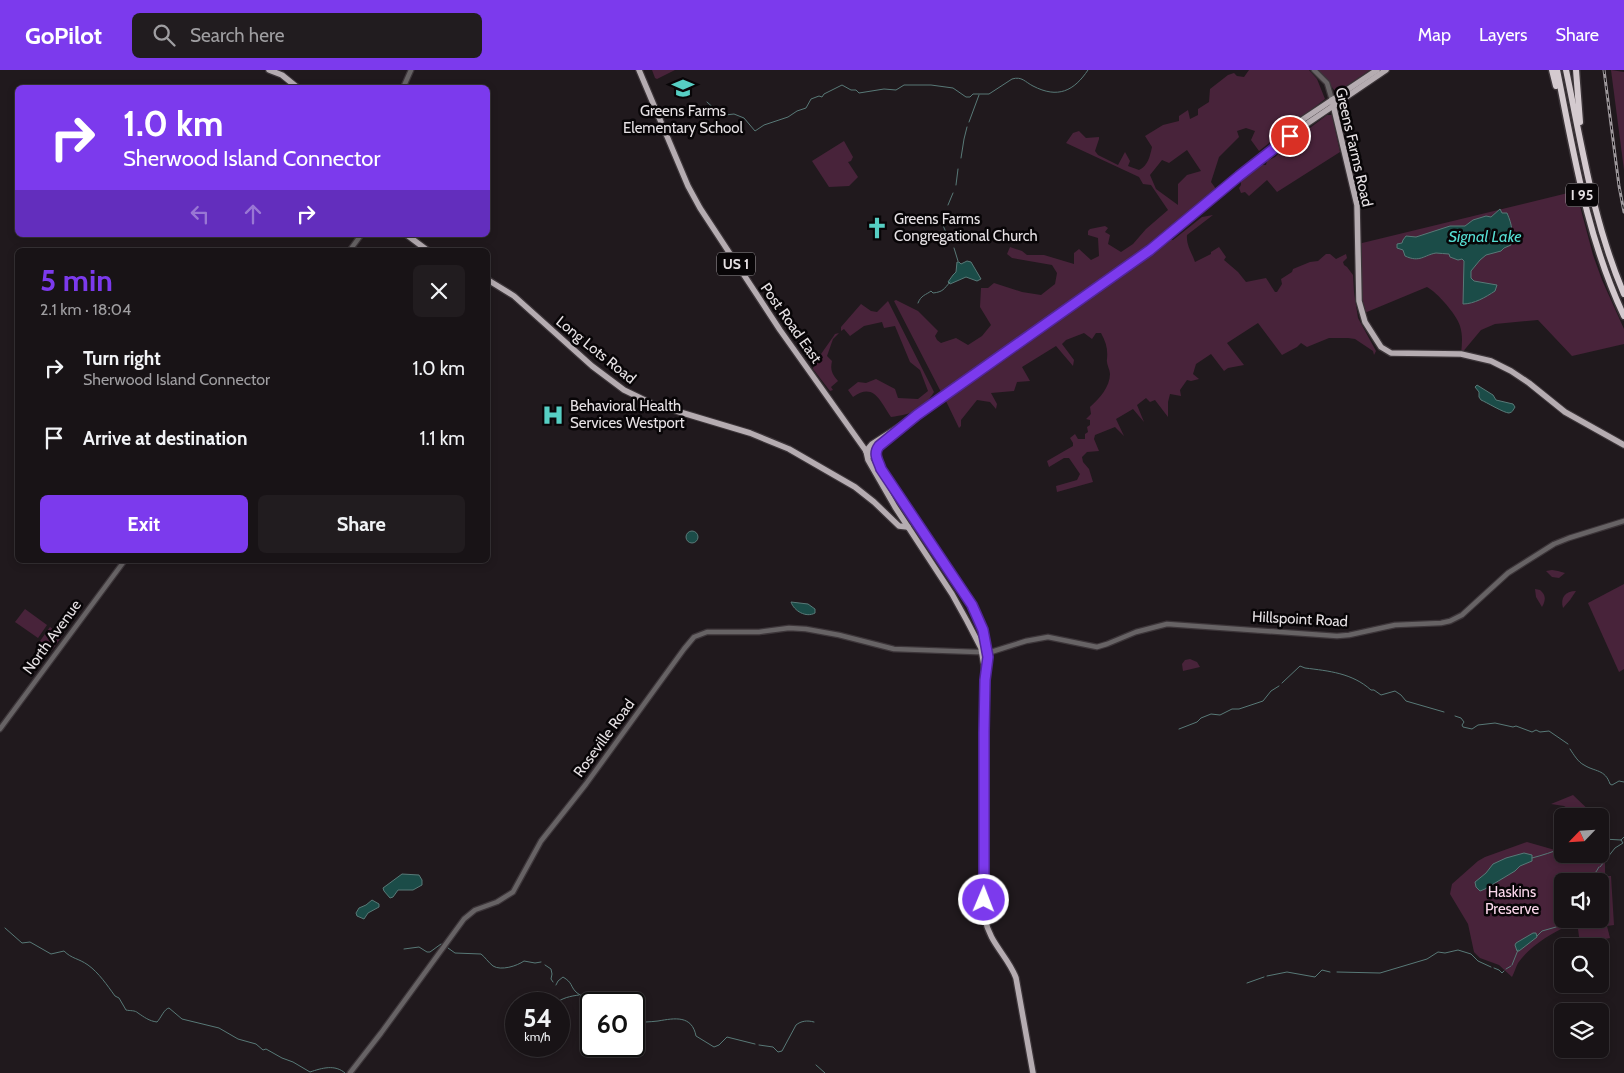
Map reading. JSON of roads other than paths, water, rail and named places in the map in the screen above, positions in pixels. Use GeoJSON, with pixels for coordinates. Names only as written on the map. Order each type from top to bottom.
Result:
{"type":"FeatureCollection","features":[{"type":"Feature","properties":{"kind":"highway"},"geometry":{"type":"LineString","coordinates":[[1552,70],[1571,138]]}},
{"type":"Feature","properties":{"kind":"highway","name":"I 95"},"geometry":{"type":"LineString","coordinates":[[1557,70],[1582,193],[1593,236],[1606,274],[1624,316]]}},
{"type":"Feature","properties":{"kind":"highway","name":"I 95"},"geometry":{"type":"LineString","coordinates":[[1566,70],[1584,160],[1601,231],[1624,294]]}},
{"type":"Feature","properties":{"kind":"highway"},"geometry":{"type":"LineString","coordinates":[[1576,70],[1584,160]]}},
{"type":"Feature","properties":{"kind":"main road"},"geometry":{"type":"LineString","coordinates":[[269,70],[282,75],[294,85]]}},
{"type":"Feature","properties":{"kind":"main road","name":"Post Road East"},"geometry":{"type":"LineString","coordinates":[[639,70],[688,186],[700,208],[777,325],[866,451],[873,457],[916,520],[978,617],[983,630],[988,665],[986,674],[984,765],[985,918],[992,939],[1011,967],[1016,978],[1033,1073]]}},
{"type":"Feature","properties":{"kind":"main road"},"geometry":{"type":"LineString","coordinates":[[866,451],[872,444],[917,415],[1150,250],[1263,156],[1377,70]]}},
{"type":"Feature","properties":{"kind":"main road"},"geometry":{"type":"LineString","coordinates":[[1333,103],[1386,70]]}},
{"type":"Feature","properties":{"kind":"main road","name":"Greens Farms Road"},"geometry":{"type":"LineString","coordinates":[[1333,103],[1357,205],[1359,301],[1368,327],[1381,347],[1391,353],[1461,354],[1491,361],[1529,383],[1565,412],[1624,445]]}},
{"type":"Feature","properties":{"kind":"main road"},"geometry":{"type":"LineString","coordinates":[[409,237],[424,248]]}},
{"type":"Feature","properties":{"kind":"main road","name":"Long Lots Road"},"geometry":{"type":"LineString","coordinates":[[490,281],[514,296],[592,366],[624,390],[660,407],[750,433],[789,449],[855,487],[895,519],[908,515],[916,520]]}},
{"type":"Feature","properties":{"kind":"main road"},"geometry":{"type":"LineString","coordinates":[[866,451],[879,446],[917,415]]}},
{"type":"Feature","properties":{"kind":"main road"},"geometry":{"type":"LineString","coordinates":[[879,446],[876,453],[881,469]]}},
{"type":"Feature","properties":{"kind":"main road","name":"Post Road East"},"geometry":{"type":"LineString","coordinates":[[866,451],[868,460],[901,517],[956,600],[985,652]]}},
{"type":"Feature","properties":{"kind":"main road","name":"Long Lots Road"},"geometry":{"type":"LineString","coordinates":[[886,512],[899,526],[908,527]]}},
{"type":"Feature","properties":{"kind":"main road"},"geometry":{"type":"LineString","coordinates":[[967,620],[978,617]]}},
{"type":"Feature","properties":{"kind":"street"},"geometry":{"type":"LineString","coordinates":[[404,85],[411,70]]}},
{"type":"Feature","properties":{"kind":"street","name":"Greens Farms Road"},"geometry":{"type":"LineString","coordinates":[[1314,70],[1327,83],[1333,103]]}},
{"type":"Feature","properties":{"kind":"street"},"geometry":{"type":"LineString","coordinates":[[351,248],[360,237]]}},
{"type":"Feature","properties":{"kind":"street","name":"Hillspoint Road"},"geometry":{"type":"LineString","coordinates":[[985,652],[1031,639],[1048,637],[1097,647],[1136,632],[1170,624],[1340,636],[1401,624],[1445,622],[1462,615],[1508,573],[1554,544],[1624,521]]}},
{"type":"Feature","properties":{"kind":"street","name":"North Avenue"},"geometry":{"type":"LineString","coordinates":[[0,729],[122,563]]}},
{"type":"Feature","properties":{"kind":"street","name":"Roseville Road"},"geometry":{"type":"LineString","coordinates":[[350,1073],[386,1027],[464,919],[474,910],[497,902],[513,892],[541,842],[586,784],[684,649],[697,636],[710,631],[759,632],[791,628],[839,635],[894,649],[985,652]]}},
{"type":"Feature","properties":{"kind":"water","name":"Signal Lake"},"geometry":{"type":"Polygon","coordinates":[[[1500,209],[1502,213],[1507,213],[1510,222],[1512,232],[1511,245],[1501,251],[1486,255],[1471,271],[1471,278],[1474,281],[1497,285],[1495,291],[1484,298],[1463,304],[1464,261],[1462,259],[1458,260],[1450,257],[1449,254],[1436,253],[1414,259],[1405,256],[1403,250],[1397,248],[1397,244],[1402,243],[1406,236],[1416,237],[1450,226],[1465,226],[1473,220],[1486,216],[1491,217],[1500,209]]]}},
{"type":"Feature","properties":{"kind":"water"},"geometry":{"type":"Polygon","coordinates":[[[967,261],[971,262],[981,279],[977,281],[966,277],[950,284],[948,282],[956,272],[957,262],[961,264],[967,261]]]}},
{"type":"Feature","properties":{"kind":"water"},"geometry":{"type":"Polygon","coordinates":[[[1477,385],[1493,395],[1496,400],[1513,404],[1515,407],[1513,411],[1507,413],[1481,400],[1479,392],[1475,387],[1477,385]]]}},
{"type":"Feature","properties":{"kind":"water"},"geometry":{"type":"Polygon","coordinates":[[[690,531],[694,531],[698,537],[694,543],[690,543],[686,539],[686,535],[690,531]]]}},
{"type":"Feature","properties":{"kind":"water"},"geometry":{"type":"Polygon","coordinates":[[[791,602],[808,604],[815,609],[815,613],[808,615],[801,613],[791,602]]]}},
{"type":"Feature","properties":{"kind":"water"},"geometry":{"type":"Polygon","coordinates":[[[1524,853],[1532,855],[1532,861],[1520,866],[1485,889],[1480,891],[1476,887],[1475,882],[1493,864],[1524,853]]]}},
{"type":"Feature","properties":{"kind":"water"},"geometry":{"type":"Polygon","coordinates":[[[402,874],[419,875],[422,885],[413,890],[398,890],[390,898],[383,888],[402,874]]]}},
{"type":"Feature","properties":{"kind":"water"},"geometry":{"type":"Polygon","coordinates":[[[372,900],[379,904],[379,907],[368,913],[364,919],[357,916],[356,913],[359,908],[372,900]]]}},
{"type":"Feature","properties":{"kind":"water"},"geometry":{"type":"Polygon","coordinates":[[[1536,933],[1537,937],[1517,951],[1516,943],[1536,933]]]}},
{"type":"Feature","properties":{"kind":"waterway"},"geometry":{"type":"LineString","coordinates":[[707,102],[718,112],[725,115],[734,114],[744,118],[755,131],[764,125],[788,117],[806,108],[811,99],[819,96],[822,97],[824,94],[842,85],[859,93],[884,89],[896,90],[904,85],[931,85],[953,88],[966,97],[970,97],[973,94],[989,94],[1012,79],[1018,78],[1042,90],[1058,92],[1071,88],[1088,70]]}},
{"type":"Feature","properties":{"kind":"waterway"},"geometry":{"type":"LineString","coordinates":[[969,122],[979,95]]}},
{"type":"Feature","properties":{"kind":"waterway"},"geometry":{"type":"LineString","coordinates":[[961,158],[967,127]]}},
{"type":"Feature","properties":{"kind":"waterway"},"geometry":{"type":"LineString","coordinates":[[956,185],[958,169]]}},
{"type":"Feature","properties":{"kind":"waterway"},"geometry":{"type":"LineString","coordinates":[[948,205],[953,193]]}},
{"type":"Feature","properties":{"kind":"waterway"},"geometry":{"type":"LineString","coordinates":[[945,213],[941,221],[949,239]]}},
{"type":"Feature","properties":{"kind":"waterway"},"geometry":{"type":"LineString","coordinates":[[954,248],[958,261]]}},
{"type":"Feature","properties":{"kind":"waterway"},"geometry":{"type":"LineString","coordinates":[[918,303],[921,298],[931,291],[933,293],[941,291],[950,282]]}},
{"type":"Feature","properties":{"kind":"waterway"},"geometry":{"type":"LineString","coordinates":[[1282,683],[1300,666],[1348,676],[1381,695],[1395,691],[1406,701],[1444,712]]}},
{"type":"Feature","properties":{"kind":"waterway"},"geometry":{"type":"LineString","coordinates":[[1179,729],[1211,714],[1220,715],[1232,709],[1239,709],[1263,701],[1271,691],[1279,686]]}},
{"type":"Feature","properties":{"kind":"waterway"},"geometry":{"type":"LineString","coordinates":[[1455,716],[1461,718],[1464,722],[1463,727],[1472,729],[1478,725],[1495,723],[1516,726],[1532,732],[1536,730],[1540,732],[1549,731],[1568,744]]}},
{"type":"Feature","properties":{"kind":"waterway"},"geometry":{"type":"LineString","coordinates":[[1570,749],[1580,762],[1602,773],[1610,784],[1612,785],[1619,781],[1624,782]]}},
{"type":"Feature","properties":{"kind":"waterway"},"geometry":{"type":"LineString","coordinates":[[1609,839],[1621,840],[1624,837]]}},
{"type":"Feature","properties":{"kind":"waterway"},"geometry":{"type":"LineString","coordinates":[[1600,867],[1615,848],[1623,843],[1621,840]]}},
{"type":"Feature","properties":{"kind":"waterway"},"geometry":{"type":"LineString","coordinates":[[1532,858],[1554,851]]}},
{"type":"Feature","properties":{"kind":"waterway"},"geometry":{"type":"LineString","coordinates":[[1595,873],[1599,867]]}},
{"type":"Feature","properties":{"kind":"waterway"},"geometry":{"type":"LineString","coordinates":[[5,928],[22,943],[30,942],[51,954],[64,951],[88,965],[99,975],[115,996],[119,998],[126,1010],[135,1011],[149,1020],[157,1022],[169,1008],[182,1019],[219,1028],[238,1039],[256,1044],[263,1050],[266,1049],[310,1072],[324,1068],[337,1068],[345,1073]]}},
{"type":"Feature","properties":{"kind":"waterway"},"geometry":{"type":"LineString","coordinates":[[1537,936],[1542,931],[1554,928]]}},
{"type":"Feature","properties":{"kind":"waterway"},"geometry":{"type":"LineString","coordinates":[[404,949],[419,947],[430,952],[441,944]]}},
{"type":"Feature","properties":{"kind":"waterway"},"geometry":{"type":"LineString","coordinates":[[448,948],[455,953],[481,954],[493,966],[500,968],[517,965],[524,961],[541,962]]}},
{"type":"Feature","properties":{"kind":"waterway"},"geometry":{"type":"LineString","coordinates":[[1337,972],[1380,973],[1427,959],[1438,952],[1445,953],[1458,950],[1471,954],[1478,961],[1491,967]]}},
{"type":"Feature","properties":{"kind":"waterway"},"geometry":{"type":"LineString","coordinates":[[1512,965],[1518,950]]}},
{"type":"Feature","properties":{"kind":"waterway"},"geometry":{"type":"LineString","coordinates":[[545,965],[551,969],[551,979],[553,982]]}},
{"type":"Feature","properties":{"kind":"waterway"},"geometry":{"type":"LineString","coordinates":[[1506,969],[1511,966]]}},
{"type":"Feature","properties":{"kind":"waterway"},"geometry":{"type":"LineString","coordinates":[[1494,968],[1502,973],[1504,971]]}},
{"type":"Feature","properties":{"kind":"waterway"},"geometry":{"type":"LineString","coordinates":[[1267,976],[1287,972],[1315,977],[1322,970],[1330,972]]}},
{"type":"Feature","properties":{"kind":"waterway"},"geometry":{"type":"LineString","coordinates":[[556,985],[563,977],[580,995]]}},
{"type":"Feature","properties":{"kind":"waterway"},"geometry":{"type":"LineString","coordinates":[[1247,983],[1264,977]]}},
{"type":"Feature","properties":{"kind":"waterway"},"geometry":{"type":"LineString","coordinates":[[570,997],[579,995]]}},
{"type":"Feature","properties":{"kind":"waterway"},"geometry":{"type":"LineString","coordinates":[[645,1022],[671,1019],[687,1021],[691,1024],[696,1036],[714,1047],[727,1037],[755,1044]]}},
{"type":"Feature","properties":{"kind":"waterway"},"geometry":{"type":"LineString","coordinates":[[759,1045],[773,1047],[778,1052],[782,1051],[796,1025],[804,1021],[814,1022]]}},
{"type":"Feature","properties":{"kind":"waterway"},"geometry":{"type":"LineString","coordinates":[[816,1065],[825,1073]]}},
{"type":"Feature","properties":{"kind":"railway"},"geometry":{"type":"LineString","coordinates":[[1604,70],[1624,212]]}},
{"type":"Feature","properties":{"kind":"place","name":"Greens Farms Elementary School"},"geometry":{"type":"Point","coordinates":[683,88]}},
{"type":"Feature","properties":{"kind":"place","name":"Greens Farms Congregational Church"},"geometry":{"type":"Point","coordinates":[877,228]}},
{"type":"Feature","properties":{"kind":"place","name":"Behavioral Health Services Westport"},"geometry":{"type":"Point","coordinates":[553,415]}},
{"type":"Feature","properties":{"kind":"park label","name":"Haskins Preserve"},"geometry":{"type":"Point","coordinates":[1512,900]}}]}
